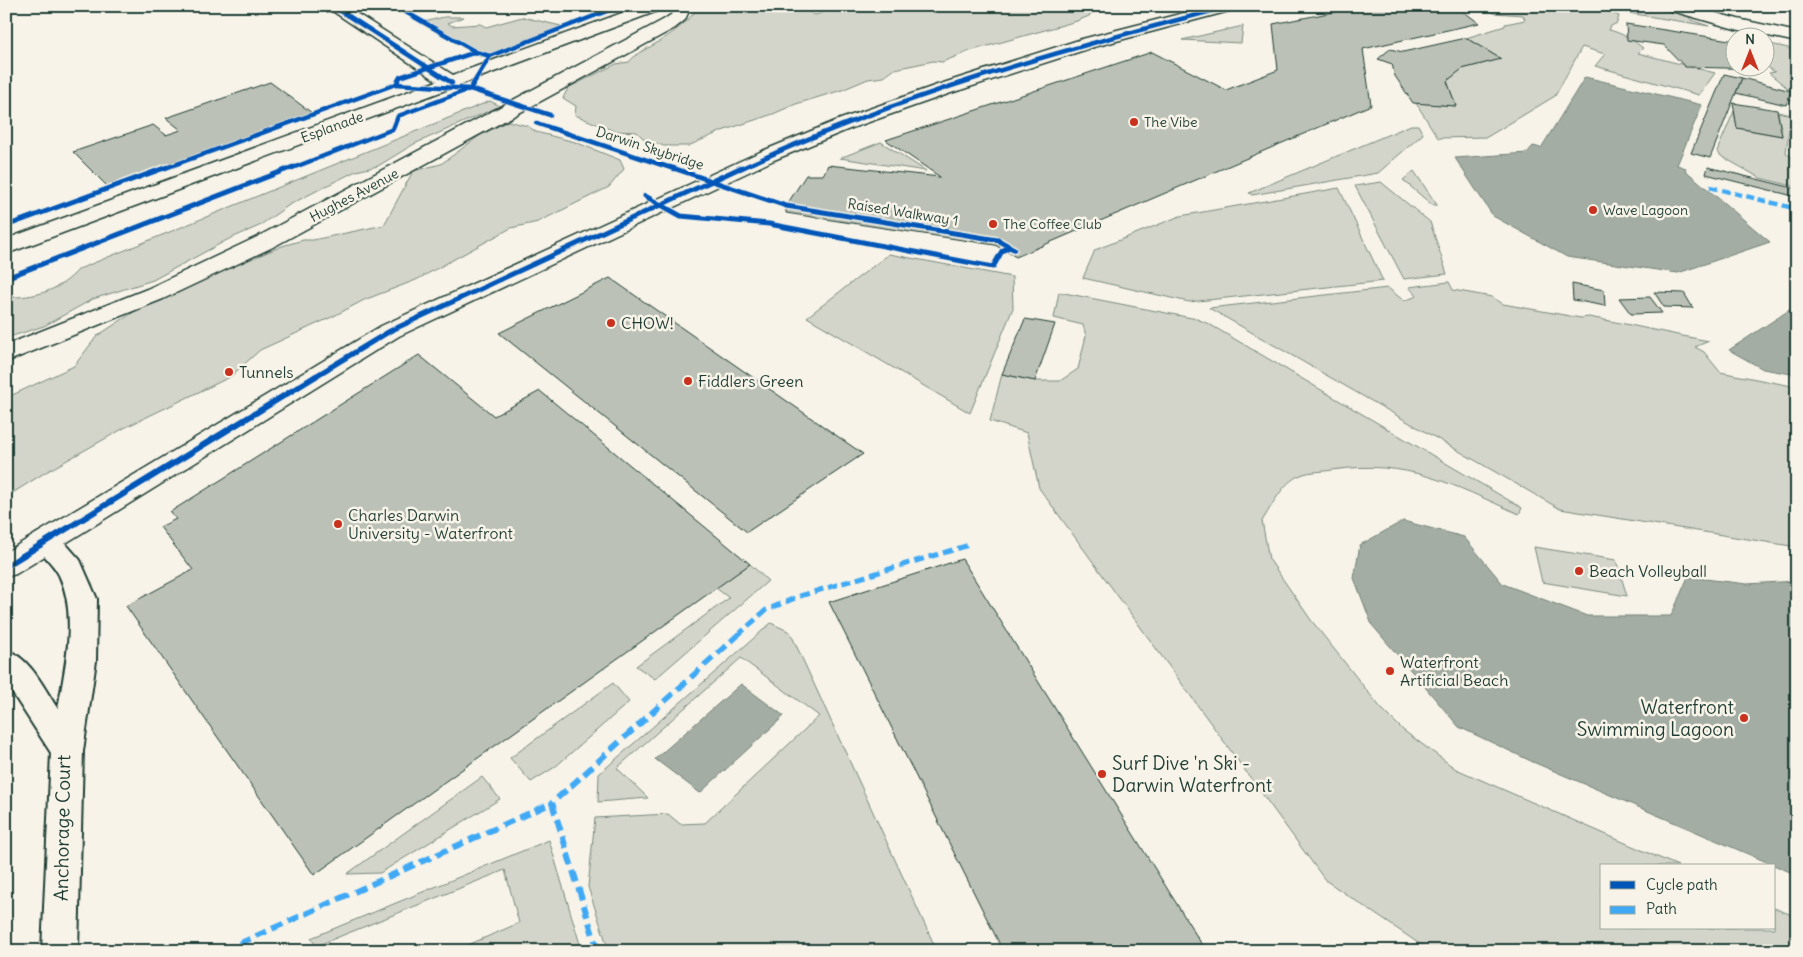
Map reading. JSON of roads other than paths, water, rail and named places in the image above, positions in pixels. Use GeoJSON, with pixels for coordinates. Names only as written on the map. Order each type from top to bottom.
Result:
{"type":"FeatureCollection","features":[{"type":"Feature","properties":{"kind":"street"},"geometry":{"type":"LineString","coordinates":[[333,6],[452,82]]}},
{"type":"Feature","properties":{"kind":"street","name":"Esplanade"},"geometry":{"type":"LineString","coordinates":[[6,247],[657,6]]}},
{"type":"Feature","properties":{"kind":"street","name":"Hughes Avenue"},"geometry":{"type":"LineString","coordinates":[[6,354],[155,294],[265,242],[669,24],[680,16],[683,6]]}},
{"type":"Feature","properties":{"kind":"street"},"geometry":{"type":"LineString","coordinates":[[6,566],[132,487],[390,331],[767,156],[845,124],[944,89],[1088,43],[1231,6]]}},
{"type":"Feature","properties":{"kind":"street"},"geometry":{"type":"LineString","coordinates":[[1670,6],[1719,20],[1797,37]]}},
{"type":"Feature","properties":{"kind":"street"},"geometry":{"type":"LineString","coordinates":[[1723,6],[1797,23]]}},
{"type":"Feature","properties":{"kind":"lane"},"geometry":{"type":"LineString","coordinates":[[47,542],[70,568],[83,599],[81,661],[66,751]]}},
{"type":"Feature","properties":{"kind":"lane","name":"Anchorage Court"},"geometry":{"type":"LineString","coordinates":[[6,662],[22,680],[66,751],[60,951]]}},
{"type":"Feature","properties":{"kind":"place","name":"The Vibe"},"geometry":{"type":"Point","coordinates":[1134,122]}},
{"type":"Feature","properties":{"kind":"place","name":"Wave Lagoon"},"geometry":{"type":"Point","coordinates":[1593,210]}},
{"type":"Feature","properties":{"kind":"place","name":"The Coffee Club"},"geometry":{"type":"Point","coordinates":[993,224]}},
{"type":"Feature","properties":{"kind":"place","name":"CHOW!"},"geometry":{"type":"Point","coordinates":[611,323]}},
{"type":"Feature","properties":{"kind":"place","name":"Tunnels"},"geometry":{"type":"Point","coordinates":[229,372]}},
{"type":"Feature","properties":{"kind":"place","name":"Fiddlers Green"},"geometry":{"type":"Point","coordinates":[688,381]}},
{"type":"Feature","properties":{"kind":"place","name":"Charles Darwin University - Waterfront"},"geometry":{"type":"Point","coordinates":[338,524]}},
{"type":"Feature","properties":{"kind":"place","name":"Beach Volleyball"},"geometry":{"type":"Point","coordinates":[1579,571]}},
{"type":"Feature","properties":{"kind":"place","name":"Waterfront Artificial Beach"},"geometry":{"type":"Point","coordinates":[1390,671]}},
{"type":"Feature","properties":{"kind":"place","name":"Waterfront Swimming Lagoon"},"geometry":{"type":"Point","coordinates":[1744,718]}},
{"type":"Feature","properties":{"kind":"place","name":"Surf Dive 'n Ski - Darwin Waterfront"},"geometry":{"type":"Point","coordinates":[1102,774]}}]}
